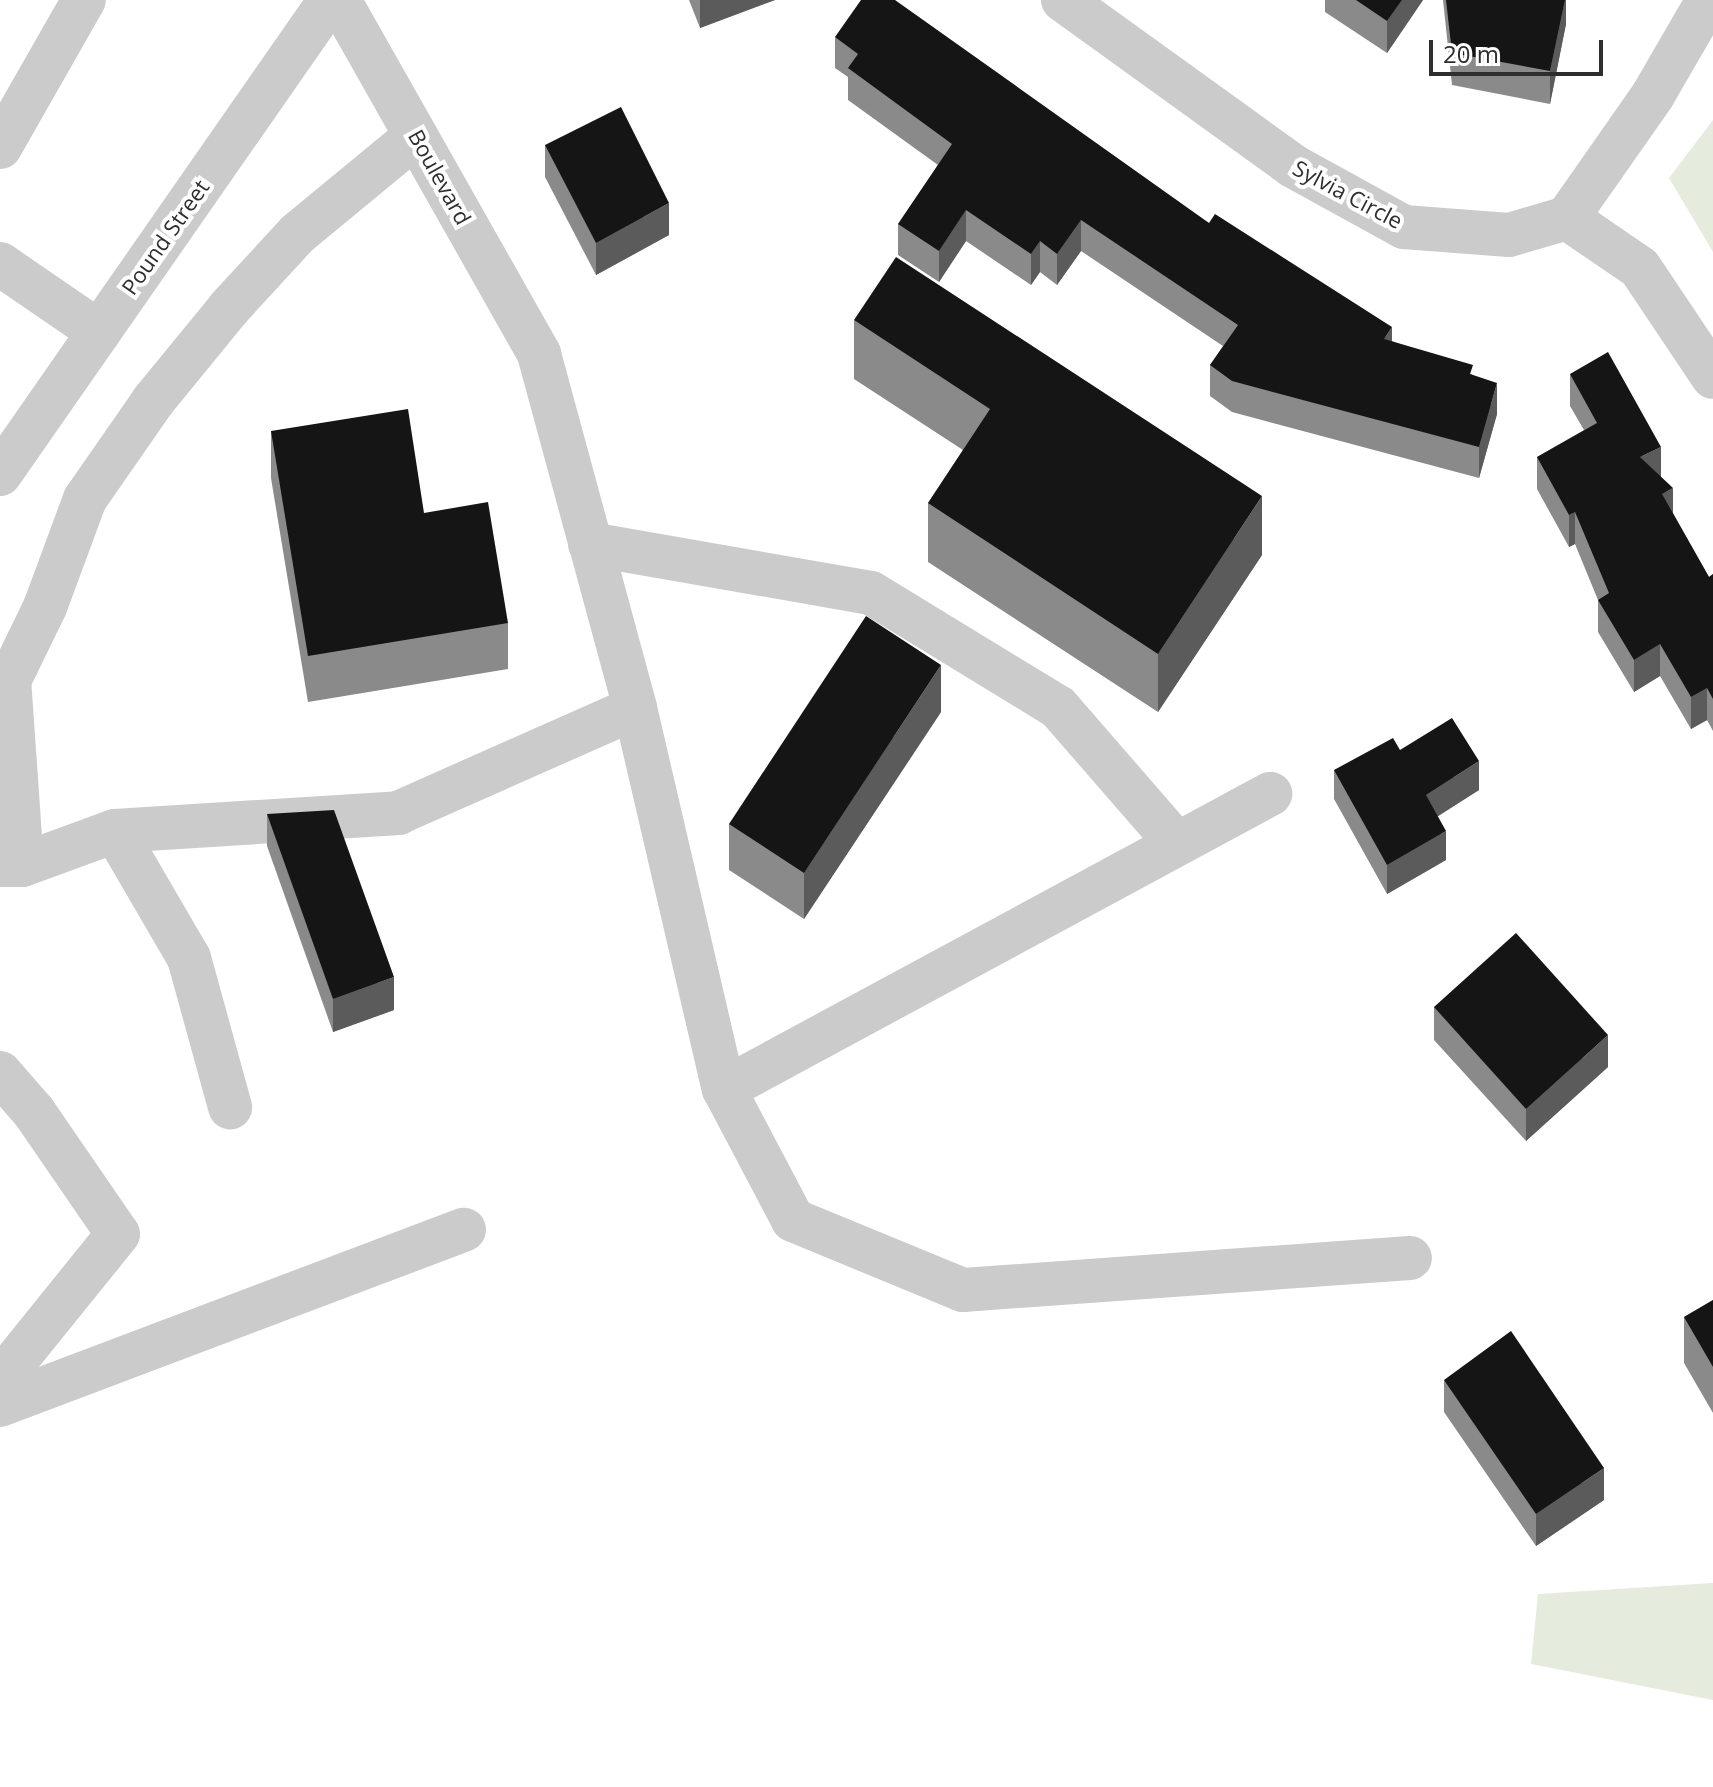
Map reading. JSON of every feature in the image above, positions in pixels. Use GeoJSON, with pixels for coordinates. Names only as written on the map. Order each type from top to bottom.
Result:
{"type":"FeatureCollection","features":[{"type":"Feature","properties":{"kind":"street"},"geometry":{"type":"LineString","coordinates":[[0,147],[84,0]]}},
{"type":"Feature","properties":{"kind":"street","name":"Pound Street"},"geometry":{"type":"LineString","coordinates":[[0,474],[330,0]]}},
{"type":"Feature","properties":{"kind":"street","name":"Boulevard"},"geometry":{"type":"LineString","coordinates":[[339,0],[539,354],[635,708],[724,1089],[793,1220],[963,1290],[1410,1258]]}},
{"type":"Feature","properties":{"kind":"street","name":"Sylvia Circle"},"geometry":{"type":"LineString","coordinates":[[1063,0],[1293,166],[1404,227],[1509,235],[1567,218]]}},
{"type":"Feature","properties":{"kind":"street"},"geometry":{"type":"LineString","coordinates":[[1708,0],[1653,95],[1567,218],[1640,268],[1713,377]]}},
{"type":"Feature","properties":{"kind":"street"},"geometry":{"type":"LineString","coordinates":[[416,136],[297,234],[229,308],[153,401],[85,499],[45,607],[9,681],[11,865],[115,831],[398,813],[635,708]]}},
{"type":"Feature","properties":{"kind":"street"},"geometry":{"type":"LineString","coordinates":[[0,264],[99,332]]}},
{"type":"Feature","properties":{"kind":"street"},"geometry":{"type":"LineString","coordinates":[[590,544],[871,593],[1058,707],[1177,844]]}},
{"type":"Feature","properties":{"kind":"street"},"geometry":{"type":"LineString","coordinates":[[724,1089],[1270,794]]}},
{"type":"Feature","properties":{"kind":"street"},"geometry":{"type":"LineString","coordinates":[[115,831],[189,958],[230,1107]]}},
{"type":"Feature","properties":{"kind":"street"},"geometry":{"type":"LineString","coordinates":[[0,1073],[34,1112],[118,1234],[0,1380]]}},
{"type":"Feature","properties":{"kind":"street"},"geometry":{"type":"LineString","coordinates":[[0,1405],[464,1230]]}},
{"type":"Feature","properties":{"kind":"shaded area"},"geometry":{"type":"Polygon","coordinates":[[[1713,120],[1713,252],[1669,178],[1713,120]]]}},
{"type":"Feature","properties":{"kind":"shaded area"},"geometry":{"type":"Polygon","coordinates":[[[1713,1583],[1713,1700],[1531,1664],[1538,1594],[1713,1583]]]}},
{"type":"Feature","properties":{"kind":"building"},"geometry":{"type":"Polygon","coordinates":[[[861,0],[895,0],[1209,223],[1215,214],[1392,327],[1384,339],[1473,365],[1470,374],[1497,383],[1479,447],[1232,381],[1210,365],[1238,325],[1081,220],[1057,254],[1040,241],[1031,254],[966,210],[939,251],[898,224],[952,144],[848,68],[858,54],[835,37],[861,0]]]}},
{"type":"Feature","properties":{"kind":"building"},"geometry":{"type":"Polygon","coordinates":[[[1356,0],[1402,0],[1387,21],[1356,0]]]}},
{"type":"Feature","properties":{"kind":"building"},"geometry":{"type":"Polygon","coordinates":[[[1446,0],[1565,0],[1550,71],[1452,53],[1446,0]]]}},
{"type":"Feature","properties":{"kind":"building"},"geometry":{"type":"Polygon","coordinates":[[[621,107],[669,203],[596,243],[545,145],[621,107]]]}},
{"type":"Feature","properties":{"kind":"building"},"geometry":{"type":"Polygon","coordinates":[[[896,257],[1262,496],[1158,654],[928,503],[990,409],[854,320],[896,257]]]}},
{"type":"Feature","properties":{"kind":"building"},"geometry":{"type":"Polygon","coordinates":[[[1608,352],[1661,447],[1640,457],[1673,488],[1662,494],[1709,577],[1713,574],[1713,699],[1707,688],[1691,697],[1660,644],[1634,660],[1598,600],[1609,593],[1575,512],[1569,515],[1537,457],[1597,423],[1570,374],[1608,352]]]}},
{"type":"Feature","properties":{"kind":"building"},"geometry":{"type":"Polygon","coordinates":[[[408,409],[424,513],[488,502],[508,623],[308,656],[271,431],[408,409]]]}},
{"type":"Feature","properties":{"kind":"building"},"geometry":{"type":"Polygon","coordinates":[[[866,616],[941,665],[804,873],[729,824],[866,616]]]}},
{"type":"Feature","properties":{"kind":"building"},"geometry":{"type":"Polygon","coordinates":[[[1452,718],[1479,761],[1426,795],[1446,831],[1387,865],[1334,770],[1393,738],[1400,750],[1452,718]]]}},
{"type":"Feature","properties":{"kind":"building"},"geometry":{"type":"Polygon","coordinates":[[[334,810],[394,977],[333,999],[267,814],[334,810]]]}},
{"type":"Feature","properties":{"kind":"building"},"geometry":{"type":"Polygon","coordinates":[[[1516,933],[1608,1035],[1526,1109],[1434,1007],[1516,933]]]}},
{"type":"Feature","properties":{"kind":"building"},"geometry":{"type":"Polygon","coordinates":[[[1713,1300],[1713,1367],[1684,1317],[1713,1300]]]}},
{"type":"Feature","properties":{"kind":"building"},"geometry":{"type":"Polygon","coordinates":[[[1511,1331],[1604,1468],[1536,1514],[1444,1380],[1511,1331]]]}}]}
